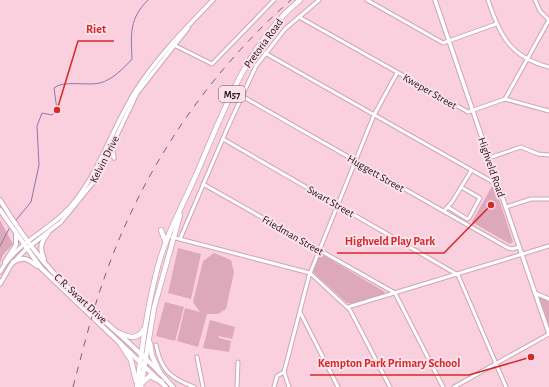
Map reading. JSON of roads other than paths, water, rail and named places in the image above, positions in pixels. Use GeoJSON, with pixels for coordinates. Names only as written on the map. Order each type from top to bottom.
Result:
{"type":"FeatureCollection","features":[{"type":"Feature","properties":{"kind":"main road","name":"Pretoria Road"},"geometry":{"type":"LineString","coordinates":[[142,385],[154,308],[173,224],[233,91],[252,56],[266,35],[282,16],[300,0]]}},
{"type":"Feature","properties":{"kind":"main road","name":"C.R. Swart Drive"},"geometry":{"type":"LineString","coordinates":[[0,200],[15,224],[51,270],[146,359],[173,387]]}},
{"type":"Feature","properties":{"kind":"main road","name":"Pretoria Road"},"geometry":{"type":"LineString","coordinates":[[137,387],[141,355],[157,270],[184,200]]}},
{"type":"Feature","properties":{"kind":"main road","name":"C.R. Swart Drive"},"geometry":{"type":"LineString","coordinates":[[0,210],[23,245],[41,268],[166,387]]}},
{"type":"Feature","properties":{"kind":"main road"},"geometry":{"type":"LineString","coordinates":[[173,224],[161,230],[170,239],[179,238]]}},
{"type":"Feature","properties":{"kind":"main road"},"geometry":{"type":"LineString","coordinates":[[48,233],[42,240],[40,248],[51,270]]}},
{"type":"Feature","properties":{"kind":"main road"},"geometry":{"type":"LineString","coordinates":[[6,262],[16,243],[16,235]]}},
{"type":"Feature","properties":{"kind":"main road"},"geometry":{"type":"LineString","coordinates":[[13,262],[25,258],[41,268]]}},
{"type":"Feature","properties":{"kind":"main road"},"geometry":{"type":"LineString","coordinates":[[117,332],[134,338],[142,333],[146,326]]}},
{"type":"Feature","properties":{"kind":"main road"},"geometry":{"type":"LineString","coordinates":[[149,340],[152,356],[160,373]]}},
{"type":"Feature","properties":{"kind":"main road"},"geometry":{"type":"LineString","coordinates":[[120,343],[131,360],[137,387]]}},
{"type":"Feature","properties":{"kind":"main road"},"geometry":{"type":"LineString","coordinates":[[142,385],[146,378],[150,376],[162,382]]}},
{"type":"Feature","properties":{"kind":"street","name":"Kelvin Drive"},"geometry":{"type":"LineString","coordinates":[[0,284],[13,262],[26,249],[61,222],[96,179],[137,93],[193,21],[213,0]]}},
{"type":"Feature","properties":{"kind":"street"},"geometry":{"type":"LineString","coordinates":[[174,45],[212,64],[274,0]]}},
{"type":"Feature","properties":{"kind":"street","name":"M57"},"geometry":{"type":"LineString","coordinates":[[179,238],[256,66],[284,29],[319,0]]}},
{"type":"Feature","properties":{"kind":"street"},"geometry":{"type":"LineString","coordinates":[[367,0],[441,42],[449,41],[496,24]]}},
{"type":"Feature","properties":{"kind":"street","name":"Highveld Road"},"geometry":{"type":"LineString","coordinates":[[435,0],[549,334]]}},
{"type":"Feature","properties":{"kind":"street"},"geometry":{"type":"LineString","coordinates":[[488,0],[496,24],[506,42],[527,59],[549,67]]}},
{"type":"Feature","properties":{"kind":"street"},"geometry":{"type":"LineString","coordinates":[[506,99],[549,20],[540,11],[535,0]]}},
{"type":"Feature","properties":{"kind":"street","name":"Kweper Street"},"geometry":{"type":"LineString","coordinates":[[299,17],[464,112],[473,111]]}},
{"type":"Feature","properties":{"kind":"street","name":"Kelvin Drive"},"geometry":{"type":"LineString","coordinates":[[0,272],[6,262],[23,245],[61,216],[93,176],[135,92],[174,45]]}},
{"type":"Feature","properties":{"kind":"street"},"geometry":{"type":"LineString","coordinates":[[265,53],[498,186]]}},
{"type":"Feature","properties":{"kind":"street"},"geometry":{"type":"LineString","coordinates":[[289,387],[284,372],[310,273],[374,115],[397,73]]}},
{"type":"Feature","properties":{"kind":"street","name":"Huggett Street"},"geometry":{"type":"LineString","coordinates":[[233,91],[508,248],[512,249],[519,247]]}},
{"type":"Feature","properties":{"kind":"street"},"geometry":{"type":"LineString","coordinates":[[473,111],[506,99],[549,111]]}},
{"type":"Feature","properties":{"kind":"street","name":"Swart Street"},"geometry":{"type":"LineString","coordinates":[[223,139],[458,274]]}},
{"type":"Feature","properties":{"kind":"street"},"geometry":{"type":"LineString","coordinates":[[112,147],[114,158]]}},
{"type":"Feature","properties":{"kind":"street"},"geometry":{"type":"LineString","coordinates":[[489,158],[521,147],[538,154],[549,155]]}},
{"type":"Feature","properties":{"kind":"street"},"geometry":{"type":"LineString","coordinates":[[444,211],[471,170]]}},
{"type":"Feature","properties":{"kind":"street","name":"Friedman Street"},"geometry":{"type":"LineString","coordinates":[[203,184],[395,293]]}},
{"type":"Feature","properties":{"kind":"street"},"geometry":{"type":"LineString","coordinates":[[448,207],[467,219],[470,218],[480,198],[461,187]]}},
{"type":"Feature","properties":{"kind":"street"},"geometry":{"type":"LineString","coordinates":[[506,207],[531,199],[549,199]]}},
{"type":"Feature","properties":{"kind":"street"},"geometry":{"type":"LineString","coordinates":[[179,238],[310,273],[348,307],[390,387]]}},
{"type":"Feature","properties":{"kind":"street"},"geometry":{"type":"LineString","coordinates":[[348,307],[522,256],[549,246]]}},
{"type":"Feature","properties":{"kind":"street"},"geometry":{"type":"LineString","coordinates":[[458,274],[506,387]]}},
{"type":"Feature","properties":{"kind":"street"},"geometry":{"type":"LineString","coordinates":[[395,293],[443,387]]}},
{"type":"Feature","properties":{"kind":"street"},"geometry":{"type":"LineString","coordinates":[[535,294],[549,299]]}},
{"type":"Feature","properties":{"kind":"street"},"geometry":{"type":"LineString","coordinates":[[300,312],[338,387]]}},
{"type":"Feature","properties":{"kind":"street"},"geometry":{"type":"LineString","coordinates":[[454,387],[549,334]]}},
{"type":"Feature","properties":{"kind":"street"},"geometry":{"type":"LineString","coordinates":[[156,345],[159,361],[165,368],[178,381],[194,387]]}},
{"type":"Feature","properties":{"kind":"street"},"geometry":{"type":"LineString","coordinates":[[197,357],[203,387]]}},
{"type":"Feature","properties":{"kind":"street"},"geometry":{"type":"LineString","coordinates":[[237,387],[238,362]]}},
{"type":"Feature","properties":{"kind":"street"},"geometry":{"type":"LineString","coordinates":[[274,387],[277,376],[284,372]]}},
{"type":"Feature","properties":{"kind":"waterway"},"geometry":{"type":"LineString","coordinates":[[16,220],[31,202],[39,165],[37,126],[42,113],[52,115],[57,110],[54,88],[63,84],[100,83],[122,70],[132,59],[131,41],[134,20],[148,0]]}},
{"type":"Feature","properties":{"kind":"waterway"},"geometry":{"type":"LineString","coordinates":[[0,246],[10,227]]}},
{"type":"Feature","properties":{"kind":"railway"},"geometry":{"type":"LineString","coordinates":[[73,387],[105,276],[120,237],[158,162],[180,126],[232,59],[260,29],[291,0]]}},
{"type":"Feature","properties":{"kind":"place","name":"Riet"},"geometry":{"type":"Point","coordinates":[57,110]}},
{"type":"Feature","properties":{"kind":"place","name":"Highveld Play Park"},"geometry":{"type":"Point","coordinates":[491,205]}},
{"type":"Feature","properties":{"kind":"place","name":"Kempton Park Primary School"},"geometry":{"type":"Point","coordinates":[531,357]}}]}
